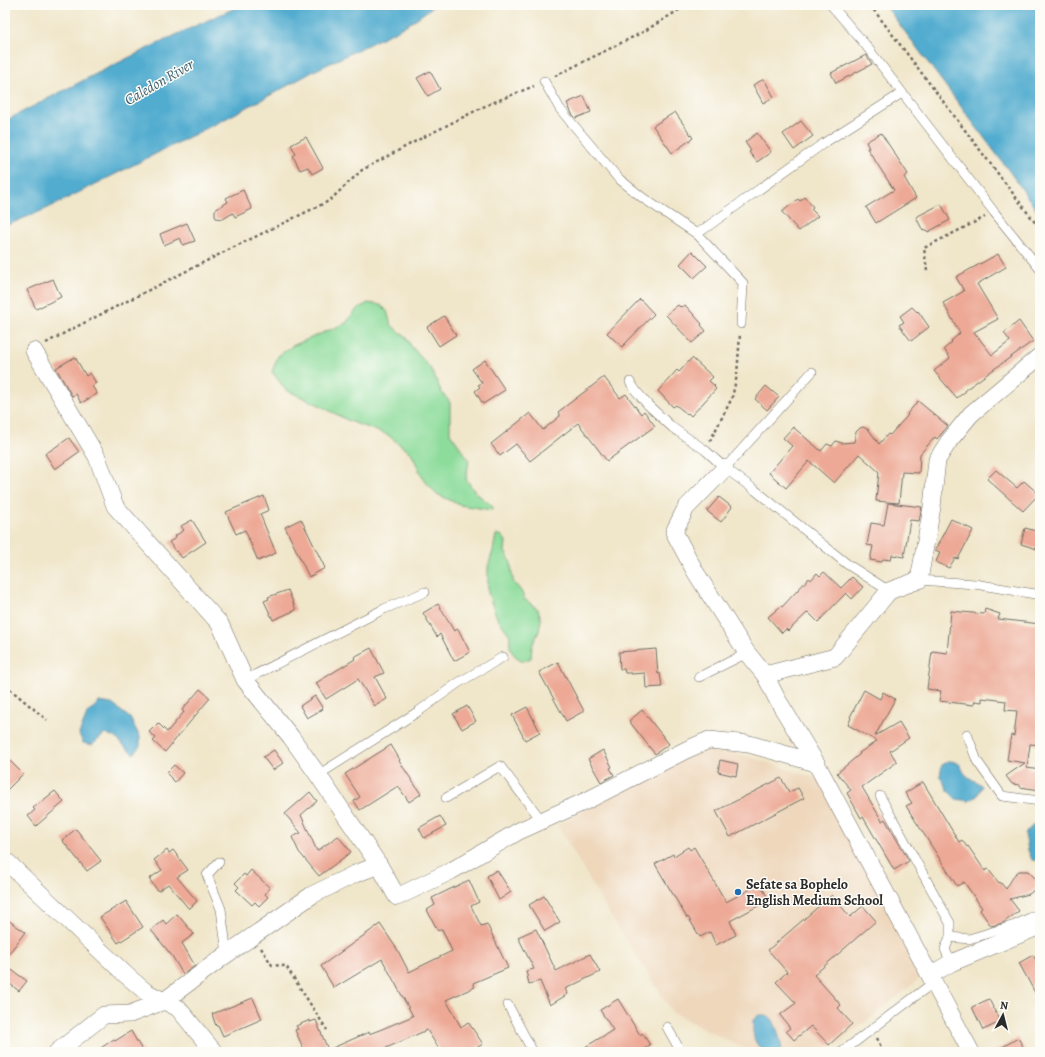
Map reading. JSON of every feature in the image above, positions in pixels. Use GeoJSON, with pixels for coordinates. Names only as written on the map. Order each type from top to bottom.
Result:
{"type":"FeatureCollection","features":[{"type":"Feature","properties":{"kind":"street"},"geometry":{"type":"LineString","coordinates":[[34,350],[97,457],[115,506],[220,624],[245,680],[291,737],[318,775],[380,865],[397,897],[451,871],[519,831],[588,800],[686,750],[709,740],[749,744],[816,763]]}},
{"type":"Feature","properties":{"kind":"street"},"geometry":{"type":"LineString","coordinates":[[765,675],[835,657],[889,591],[919,580],[932,507],[937,460],[949,441],[971,414],[1040,356]]}},
{"type":"Feature","properties":{"kind":"street"},"geometry":{"type":"LineString","coordinates":[[725,468],[686,508],[674,532],[696,573],[746,653],[765,675],[777,699],[816,763],[971,1052]]}},
{"type":"Feature","properties":{"kind":"street"},"geometry":{"type":"LineString","coordinates":[[5,860],[126,975],[146,992],[178,1008],[214,1052]]}},
{"type":"Feature","properties":{"kind":"street"},"geometry":{"type":"LineString","coordinates":[[57,1052],[104,1015],[130,1014],[164,1001],[227,954],[312,895],[355,874],[380,865]]}},
{"type":"Feature","properties":{"kind":"street"},"geometry":{"type":"LineString","coordinates":[[932,978],[951,964],[1040,924]]}},
{"type":"Feature","properties":{"kind":"lane"},"geometry":{"type":"LineString","coordinates":[[831,5],[864,42],[994,212],[1040,269]]}},
{"type":"Feature","properties":{"kind":"lane"},"geometry":{"type":"LineString","coordinates":[[544,81],[560,109],[618,178],[643,198],[697,234],[743,283],[741,324]]}},
{"type":"Feature","properties":{"kind":"lane"},"geometry":{"type":"LineString","coordinates":[[697,234],[824,143],[902,93]]}},
{"type":"Feature","properties":{"kind":"lane"},"geometry":{"type":"LineString","coordinates":[[725,468],[812,372]]}},
{"type":"Feature","properties":{"kind":"lane"},"geometry":{"type":"LineString","coordinates":[[630,382],[648,405],[673,428],[705,450],[725,468],[755,490],[847,564],[889,591]]}},
{"type":"Feature","properties":{"kind":"lane"},"geometry":{"type":"LineString","coordinates":[[919,580],[975,584],[1035,594],[1040,593]]}},
{"type":"Feature","properties":{"kind":"lane"},"geometry":{"type":"LineString","coordinates":[[245,680],[384,609],[425,592]]}},
{"type":"Feature","properties":{"kind":"lane"},"geometry":{"type":"LineString","coordinates":[[699,677],[746,653]]}},
{"type":"Feature","properties":{"kind":"lane"},"geometry":{"type":"LineString","coordinates":[[318,775],[419,712],[458,683],[503,657]]}},
{"type":"Feature","properties":{"kind":"lane"},"geometry":{"type":"LineString","coordinates":[[967,734],[978,762],[1002,796],[1040,801]]}},
{"type":"Feature","properties":{"kind":"lane"},"geometry":{"type":"LineString","coordinates":[[446,798],[500,766],[542,821]]}},
{"type":"Feature","properties":{"kind":"lane"},"geometry":{"type":"LineString","coordinates":[[880,796],[950,923],[950,937],[945,949],[951,964]]}},
{"type":"Feature","properties":{"kind":"lane"},"geometry":{"type":"LineString","coordinates":[[219,862],[207,875],[221,909],[227,954]]}},
{"type":"Feature","properties":{"kind":"lane"},"geometry":{"type":"LineString","coordinates":[[950,937],[969,939],[1015,925],[1040,924]]}},
{"type":"Feature","properties":{"kind":"lane"},"geometry":{"type":"LineString","coordinates":[[842,1052],[932,978]]}},
{"type":"Feature","properties":{"kind":"lane"},"geometry":{"type":"LineString","coordinates":[[508,1005],[533,1052]]}},
{"type":"Feature","properties":{"kind":"lane"},"geometry":{"type":"LineString","coordinates":[[667,1027],[681,1052]]}},
{"type":"Feature","properties":{"kind":"path"},"geometry":{"type":"LineString","coordinates":[[34,350],[72,329],[214,257],[329,201],[362,170],[487,105],[544,81],[643,32],[686,5]]}},
{"type":"Feature","properties":{"kind":"path"},"geometry":{"type":"LineString","coordinates":[[870,5],[1040,229]]}},
{"type":"Feature","properties":{"kind":"path"},"geometry":{"type":"LineString","coordinates":[[927,271],[924,248],[994,212]]}},
{"type":"Feature","properties":{"kind":"path"},"geometry":{"type":"LineString","coordinates":[[705,450],[732,398],[737,375],[741,324]]}},
{"type":"Feature","properties":{"kind":"path"},"geometry":{"type":"LineString","coordinates":[[5,685],[47,720]]}},
{"type":"Feature","properties":{"kind":"path"},"geometry":{"type":"LineString","coordinates":[[253,936],[272,965],[286,966],[327,1030]]}},
{"type":"Feature","properties":{"kind":"shaded area","name":"Sefate sa Bophelo English Medium School"},"geometry":{"type":"Polygon","coordinates":[[[710,745],[819,779],[923,976],[827,1052],[750,1052],[673,1013],[607,910],[558,825],[710,745]]]}},
{"type":"Feature","properties":{"kind":"green space"},"geometry":{"type":"Polygon","coordinates":[[[368,303],[381,305],[387,311],[391,325],[406,337],[411,346],[431,369],[442,393],[450,402],[450,433],[469,460],[466,479],[475,492],[492,506],[492,510],[460,505],[437,494],[423,479],[412,454],[388,435],[349,421],[286,390],[272,372],[278,356],[292,346],[346,323],[357,309],[368,303]]]}},
{"type":"Feature","properties":{"kind":"green space"},"geometry":{"type":"Polygon","coordinates":[[[496,535],[501,535],[506,541],[505,552],[511,563],[514,582],[522,592],[524,599],[538,609],[541,619],[539,631],[532,646],[531,658],[523,661],[515,656],[511,651],[510,635],[497,618],[488,593],[488,567],[496,535]]]}},
{"type":"Feature","properties":{"kind":"water","name":"Caledon River"},"geometry":{"type":"Polygon","coordinates":[[[242,5],[435,5],[396,31],[314,71],[221,121],[46,209],[5,226],[5,121],[122,61],[242,5]]]}},
{"type":"Feature","properties":{"kind":"water"},"geometry":{"type":"Polygon","coordinates":[[[885,5],[1040,5],[1040,215],[1015,179],[885,5]]]}},
{"type":"Feature","properties":{"kind":"water"},"geometry":{"type":"Polygon","coordinates":[[[99,702],[112,704],[130,718],[140,737],[140,746],[134,754],[115,737],[105,734],[92,745],[83,743],[79,734],[87,714],[99,702]]]}},
{"type":"Feature","properties":{"kind":"water"},"geometry":{"type":"Polygon","coordinates":[[[950,761],[959,764],[966,775],[982,786],[977,796],[969,801],[956,799],[949,792],[940,776],[942,765],[950,761]]]}},
{"type":"Feature","properties":{"kind":"water"},"geometry":{"type":"Polygon","coordinates":[[[1040,822],[1040,861],[1032,860],[1028,850],[1025,834],[1033,825],[1040,822]]]}},
{"type":"Feature","properties":{"kind":"water"},"geometry":{"type":"Polygon","coordinates":[[[759,1015],[768,1016],[773,1020],[782,1050],[765,1052],[755,1041],[753,1034],[753,1020],[759,1015]]]}},
{"type":"Feature","properties":{"kind":"building"},"geometry":{"type":"Polygon","coordinates":[[[866,55],[872,64],[836,83],[831,73],[866,55]]]}},
{"type":"Feature","properties":{"kind":"building"},"geometry":{"type":"Polygon","coordinates":[[[430,71],[440,89],[428,96],[417,78],[430,71]]]}},
{"type":"Feature","properties":{"kind":"building"},"geometry":{"type":"Polygon","coordinates":[[[764,79],[774,97],[763,103],[753,85],[764,79]]]}},
{"type":"Feature","properties":{"kind":"building"},"geometry":{"type":"Polygon","coordinates":[[[584,96],[591,112],[576,118],[572,114],[567,103],[584,96]]]}},
{"type":"Feature","properties":{"kind":"building"},"geometry":{"type":"Polygon","coordinates":[[[675,112],[693,138],[672,153],[653,126],[675,112]]]}},
{"type":"Feature","properties":{"kind":"building"},"geometry":{"type":"Polygon","coordinates":[[[801,121],[813,136],[794,150],[783,134],[801,121]]]}},
{"type":"Feature","properties":{"kind":"building"},"geometry":{"type":"Polygon","coordinates":[[[757,133],[771,152],[757,162],[749,152],[751,151],[745,142],[757,133]]]}},
{"type":"Feature","properties":{"kind":"building"},"geometry":{"type":"Polygon","coordinates":[[[881,133],[908,174],[904,177],[916,198],[876,223],[866,207],[894,190],[867,148],[869,148],[866,142],[881,133]]]}},
{"type":"Feature","properties":{"kind":"building"},"geometry":{"type":"Polygon","coordinates":[[[306,137],[323,168],[312,174],[308,167],[300,170],[293,156],[296,154],[291,145],[306,137]]]}},
{"type":"Feature","properties":{"kind":"building"},"geometry":{"type":"Polygon","coordinates":[[[243,190],[252,209],[235,217],[233,213],[223,219],[216,218],[215,210],[228,202],[226,198],[243,190]]]}},
{"type":"Feature","properties":{"kind":"building"},"geometry":{"type":"Polygon","coordinates":[[[805,197],[813,207],[811,209],[818,216],[799,231],[782,212],[798,199],[800,201],[805,197]]]}},
{"type":"Feature","properties":{"kind":"building"},"geometry":{"type":"Polygon","coordinates":[[[941,204],[950,220],[928,232],[926,230],[923,231],[916,217],[941,204]]]}},
{"type":"Feature","properties":{"kind":"building"},"geometry":{"type":"Polygon","coordinates":[[[187,223],[195,241],[183,245],[180,238],[164,245],[160,234],[187,223]]]}},
{"type":"Feature","properties":{"kind":"building"},"geometry":{"type":"Polygon","coordinates":[[[692,251],[707,266],[694,278],[680,264],[692,251]]]}},
{"type":"Feature","properties":{"kind":"building"},"geometry":{"type":"Polygon","coordinates":[[[998,254],[1006,267],[977,284],[998,319],[974,332],[992,355],[1010,341],[1004,333],[1019,321],[1033,341],[965,390],[966,391],[957,398],[934,371],[950,358],[944,349],[960,333],[943,303],[964,291],[956,277],[998,254]]]}},
{"type":"Feature","properties":{"kind":"building"},"geometry":{"type":"Polygon","coordinates":[[[53,279],[61,297],[36,309],[27,290],[53,279]]]}},
{"type":"Feature","properties":{"kind":"building"},"geometry":{"type":"Polygon","coordinates":[[[640,299],[654,314],[622,347],[607,333],[640,299]]]}},
{"type":"Feature","properties":{"kind":"building"},"geometry":{"type":"Polygon","coordinates":[[[678,305],[682,307],[685,305],[702,324],[701,325],[706,331],[692,343],[666,315],[678,305]]]}},
{"type":"Feature","properties":{"kind":"building"},"geometry":{"type":"Polygon","coordinates":[[[912,307],[917,312],[918,311],[929,327],[911,341],[899,325],[904,322],[900,316],[912,307]]]}},
{"type":"Feature","properties":{"kind":"building"},"geometry":{"type":"Polygon","coordinates":[[[444,316],[456,335],[439,346],[427,327],[444,316]]]}},
{"type":"Feature","properties":{"kind":"building"},"geometry":{"type":"Polygon","coordinates":[[[75,357],[86,376],[90,373],[96,383],[92,386],[97,394],[81,403],[76,394],[72,396],[56,368],[75,357]]]}},
{"type":"Feature","properties":{"kind":"building"},"geometry":{"type":"Polygon","coordinates":[[[692,358],[713,377],[709,381],[715,386],[714,387],[716,389],[691,416],[676,405],[673,407],[658,391],[677,370],[679,372],[692,358]]]}},
{"type":"Feature","properties":{"kind":"building"},"geometry":{"type":"Polygon","coordinates":[[[485,360],[505,390],[483,404],[475,391],[480,387],[478,385],[482,383],[472,369],[485,360]]]}},
{"type":"Feature","properties":{"kind":"building"},"geometry":{"type":"Polygon","coordinates":[[[604,377],[620,398],[626,394],[641,414],[644,411],[655,426],[607,461],[578,423],[530,461],[516,444],[500,456],[491,444],[530,413],[543,430],[560,416],[558,412],[604,377]]]}},
{"type":"Feature","properties":{"kind":"building"},"geometry":{"type":"Polygon","coordinates":[[[766,386],[779,397],[767,410],[755,399],[766,386]]]}},
{"type":"Feature","properties":{"kind":"building"},"geometry":{"type":"Polygon","coordinates":[[[918,401],[948,426],[937,439],[935,437],[920,454],[919,473],[902,472],[899,503],[876,501],[879,472],[859,454],[834,483],[809,461],[786,488],[769,473],[792,446],[783,438],[793,427],[821,451],[827,444],[832,446],[836,441],[841,443],[854,442],[856,432],[863,427],[869,430],[879,444],[888,434],[890,435],[918,401]]]}},
{"type":"Feature","properties":{"kind":"building"},"geometry":{"type":"Polygon","coordinates":[[[69,438],[79,452],[55,469],[45,454],[69,438]]]}},
{"type":"Feature","properties":{"kind":"building"},"geometry":{"type":"Polygon","coordinates":[[[996,470],[1017,488],[1024,481],[1039,494],[1023,511],[987,479],[996,470]]]}},
{"type":"Feature","properties":{"kind":"building"},"geometry":{"type":"Polygon","coordinates":[[[264,496],[269,510],[260,514],[276,553],[258,561],[245,530],[236,534],[226,512],[264,496]]]}},
{"type":"Feature","properties":{"kind":"building"},"geometry":{"type":"Polygon","coordinates":[[[719,497],[732,507],[721,522],[707,511],[719,497]]]}},
{"type":"Feature","properties":{"kind":"building"},"geometry":{"type":"Polygon","coordinates":[[[888,503],[922,507],[919,521],[910,520],[904,557],[892,555],[891,560],[883,559],[882,562],[870,560],[873,546],[867,545],[871,523],[884,525],[888,503]]]}},
{"type":"Feature","properties":{"kind":"building"},"geometry":{"type":"Polygon","coordinates":[[[301,519],[325,568],[309,577],[285,527],[301,519]]]}},
{"type":"Feature","properties":{"kind":"building"},"geometry":{"type":"Polygon","coordinates":[[[951,519],[973,530],[958,559],[955,558],[949,568],[936,562],[940,552],[935,550],[951,519]]]}},
{"type":"Feature","properties":{"kind":"building"},"geometry":{"type":"Polygon","coordinates":[[[192,520],[206,542],[182,558],[169,542],[176,538],[175,536],[184,530],[181,526],[192,520]]]}},
{"type":"Feature","properties":{"kind":"building"},"geometry":{"type":"Polygon","coordinates":[[[1025,528],[1040,532],[1040,550],[1021,544],[1025,528]]]}},
{"type":"Feature","properties":{"kind":"building"},"geometry":{"type":"Polygon","coordinates":[[[824,572],[841,588],[852,577],[863,587],[852,599],[846,593],[818,622],[808,612],[788,631],[786,629],[782,633],[768,617],[781,606],[782,607],[809,578],[811,580],[817,573],[820,576],[824,572]]]}},
{"type":"Feature","properties":{"kind":"building"},"geometry":{"type":"Polygon","coordinates":[[[288,590],[296,610],[273,620],[264,601],[269,599],[268,597],[288,590]]]}},
{"type":"Feature","properties":{"kind":"building"},"geometry":{"type":"Polygon","coordinates":[[[438,604],[454,631],[458,629],[470,652],[454,661],[440,634],[437,637],[423,613],[438,604]]]}},
{"type":"Feature","properties":{"kind":"building"},"geometry":{"type":"Polygon","coordinates":[[[985,609],[1000,614],[998,619],[1040,624],[1040,745],[1030,744],[1027,768],[1040,770],[1040,790],[1020,787],[1020,785],[1012,784],[1006,776],[1025,763],[1007,760],[1011,735],[1014,736],[1017,711],[1005,710],[1006,701],[982,698],[982,702],[975,701],[974,705],[939,701],[941,691],[927,689],[932,651],[947,653],[951,611],[984,614],[985,609]]]}},
{"type":"Feature","properties":{"kind":"building"},"geometry":{"type":"Polygon","coordinates":[[[371,648],[384,673],[375,677],[387,699],[375,706],[358,679],[326,699],[316,683],[355,659],[354,657],[371,648]]]}},
{"type":"Feature","properties":{"kind":"building"},"geometry":{"type":"Polygon","coordinates":[[[656,649],[658,674],[660,673],[662,687],[646,688],[645,673],[631,674],[625,673],[624,669],[620,669],[619,652],[656,649]]]}},
{"type":"Feature","properties":{"kind":"building"},"geometry":{"type":"Polygon","coordinates":[[[558,662],[584,711],[566,721],[539,672],[558,662]]]}},
{"type":"Feature","properties":{"kind":"building"},"geometry":{"type":"Polygon","coordinates":[[[200,689],[210,698],[165,752],[153,741],[156,738],[149,732],[158,723],[167,732],[184,712],[182,710],[200,689]]]}},
{"type":"Feature","properties":{"kind":"building"},"geometry":{"type":"Polygon","coordinates":[[[864,690],[880,699],[883,692],[895,699],[875,736],[899,722],[909,738],[890,751],[897,762],[862,787],[882,821],[885,819],[909,861],[894,870],[847,793],[851,790],[837,773],[860,754],[859,753],[877,741],[848,725],[851,718],[850,717],[864,690]]]}},
{"type":"Feature","properties":{"kind":"building"},"geometry":{"type":"Polygon","coordinates":[[[315,696],[323,709],[307,718],[300,706],[315,696]]]}},
{"type":"Feature","properties":{"kind":"building"},"geometry":{"type":"Polygon","coordinates":[[[467,706],[476,721],[462,729],[453,714],[467,706]]]}},
{"type":"Feature","properties":{"kind":"building"},"geometry":{"type":"Polygon","coordinates":[[[527,707],[540,732],[525,740],[512,715],[527,707]]]}},
{"type":"Feature","properties":{"kind":"building"},"geometry":{"type":"Polygon","coordinates":[[[642,710],[669,744],[655,754],[629,721],[642,710]]]}},
{"type":"Feature","properties":{"kind":"building"},"geometry":{"type":"Polygon","coordinates":[[[391,745],[400,760],[399,761],[421,794],[409,802],[398,786],[360,810],[354,801],[360,797],[345,774],[391,745]]]}},
{"type":"Feature","properties":{"kind":"building"},"geometry":{"type":"Polygon","coordinates":[[[274,750],[283,763],[273,770],[263,757],[274,750]]]}},
{"type":"Feature","properties":{"kind":"building"},"geometry":{"type":"Polygon","coordinates":[[[603,750],[612,767],[610,768],[614,775],[601,782],[588,759],[603,750]]]}},
{"type":"Feature","properties":{"kind":"building"},"geometry":{"type":"Polygon","coordinates":[[[5,756],[23,774],[5,792],[5,756]]]}},
{"type":"Feature","properties":{"kind":"building"},"geometry":{"type":"Polygon","coordinates":[[[720,760],[738,764],[736,776],[718,772],[720,760]]]}},
{"type":"Feature","properties":{"kind":"building"},"geometry":{"type":"Polygon","coordinates":[[[174,765],[183,773],[175,782],[166,773],[174,765]]]}},
{"type":"Feature","properties":{"kind":"building"},"geometry":{"type":"Polygon","coordinates":[[[781,778],[789,792],[798,788],[804,798],[730,837],[716,811],[781,778]]]}},
{"type":"Feature","properties":{"kind":"building"},"geometry":{"type":"Polygon","coordinates":[[[923,782],[959,842],[962,840],[967,847],[968,846],[985,871],[988,869],[1006,889],[1015,874],[1019,871],[1028,871],[1035,878],[1036,887],[1033,891],[1029,894],[1010,899],[1019,911],[1003,923],[991,926],[980,910],[982,908],[964,882],[957,886],[906,806],[912,803],[905,793],[923,782]]]}},
{"type":"Feature","properties":{"kind":"building"},"geometry":{"type":"Polygon","coordinates":[[[55,791],[64,802],[36,826],[28,816],[35,810],[33,808],[55,791]]]}},
{"type":"Feature","properties":{"kind":"building"},"geometry":{"type":"Polygon","coordinates":[[[310,792],[317,801],[301,815],[317,851],[338,836],[351,852],[319,876],[299,852],[292,837],[301,833],[285,814],[310,792]]]}},
{"type":"Feature","properties":{"kind":"building"},"geometry":{"type":"Polygon","coordinates":[[[440,816],[446,826],[424,838],[419,828],[440,816]]]}},
{"type":"Feature","properties":{"kind":"building"},"geometry":{"type":"Polygon","coordinates":[[[76,829],[101,861],[87,871],[62,840],[76,829]]]}},
{"type":"Feature","properties":{"kind":"building"},"geometry":{"type":"Polygon","coordinates":[[[688,847],[690,850],[694,847],[726,902],[760,884],[769,900],[730,921],[736,935],[716,945],[710,932],[700,937],[655,864],[673,854],[674,856],[688,847]]]}},
{"type":"Feature","properties":{"kind":"building"},"geometry":{"type":"Polygon","coordinates":[[[167,850],[169,853],[173,850],[188,870],[177,877],[197,901],[189,909],[168,884],[158,891],[149,879],[162,870],[154,860],[167,850]]]}},
{"type":"Feature","properties":{"kind":"building"},"geometry":{"type":"Polygon","coordinates":[[[251,870],[270,888],[265,894],[268,897],[259,906],[255,902],[252,905],[236,890],[239,887],[235,883],[244,874],[246,876],[251,870]]]}},
{"type":"Feature","properties":{"kind":"building"},"geometry":{"type":"Polygon","coordinates":[[[497,870],[511,892],[499,900],[487,876],[497,870]]]}},
{"type":"Feature","properties":{"kind":"building"},"geometry":{"type":"Polygon","coordinates":[[[469,880],[479,902],[471,906],[481,926],[487,924],[508,968],[473,983],[475,987],[446,1000],[461,1027],[468,1022],[483,1044],[469,1052],[441,1052],[427,1030],[377,1052],[305,1052],[295,1030],[298,1029],[296,1026],[310,1020],[310,1022],[316,1020],[328,1050],[369,1032],[369,1034],[413,1016],[382,959],[334,988],[321,966],[380,924],[397,949],[409,972],[452,951],[442,929],[438,931],[427,910],[435,905],[432,898],[469,880]]]}},
{"type":"Feature","properties":{"kind":"building"},"geometry":{"type":"Polygon","coordinates":[[[832,895],[850,917],[863,906],[876,921],[814,975],[841,1005],[838,1008],[852,1024],[829,1045],[811,1026],[794,1040],[786,1031],[790,1028],[780,1015],[796,1003],[776,982],[787,972],[768,950],[832,895]]]}},
{"type":"Feature","properties":{"kind":"building"},"geometry":{"type":"Polygon","coordinates":[[[544,896],[560,922],[545,931],[529,905],[544,896]]]}},
{"type":"Feature","properties":{"kind":"building"},"geometry":{"type":"Polygon","coordinates":[[[126,901],[143,927],[118,943],[100,917],[126,901]]]}},
{"type":"Feature","properties":{"kind":"building"},"geometry":{"type":"Polygon","coordinates":[[[177,914],[194,934],[182,943],[195,966],[183,974],[172,956],[151,930],[163,920],[166,924],[177,914]]]}},
{"type":"Feature","properties":{"kind":"building"},"geometry":{"type":"Polygon","coordinates":[[[5,918],[25,932],[5,959],[5,918]]]}},
{"type":"Feature","properties":{"kind":"building"},"geometry":{"type":"Polygon","coordinates":[[[536,929],[556,971],[590,954],[600,972],[565,989],[568,994],[550,1005],[540,981],[529,984],[526,971],[534,969],[518,937],[536,929]]]}},
{"type":"Feature","properties":{"kind":"building"},"geometry":{"type":"Polygon","coordinates":[[[1033,955],[1040,967],[1040,1002],[1019,963],[1033,955]]]}},
{"type":"Feature","properties":{"kind":"building"},"geometry":{"type":"Polygon","coordinates":[[[5,965],[27,981],[19,991],[5,980],[5,965]]]}},
{"type":"Feature","properties":{"kind":"building"},"geometry":{"type":"Polygon","coordinates":[[[253,998],[262,1019],[223,1036],[218,1025],[216,1026],[212,1014],[253,998]]]}},
{"type":"Feature","properties":{"kind":"building"},"geometry":{"type":"Polygon","coordinates":[[[618,999],[640,1035],[642,1033],[650,1045],[640,1052],[577,1052],[613,1030],[600,1010],[618,999]]]}},
{"type":"Feature","properties":{"kind":"building"},"geometry":{"type":"Polygon","coordinates":[[[989,999],[1000,1022],[983,1030],[972,1007],[989,999]]]}},
{"type":"Feature","properties":{"kind":"building"},"geometry":{"type":"Polygon","coordinates":[[[131,1031],[143,1052],[95,1052],[114,1039],[115,1041],[131,1031]]]}},
{"type":"Feature","properties":{"kind":"building"},"geometry":{"type":"Polygon","coordinates":[[[1018,1038],[1026,1052],[994,1052],[1018,1038]]]}},
{"type":"Feature","properties":{"kind":"place","name":"Sefate sa Bophelo English Medium School"},"geometry":{"type":"Point","coordinates":[738,892]}}]}
